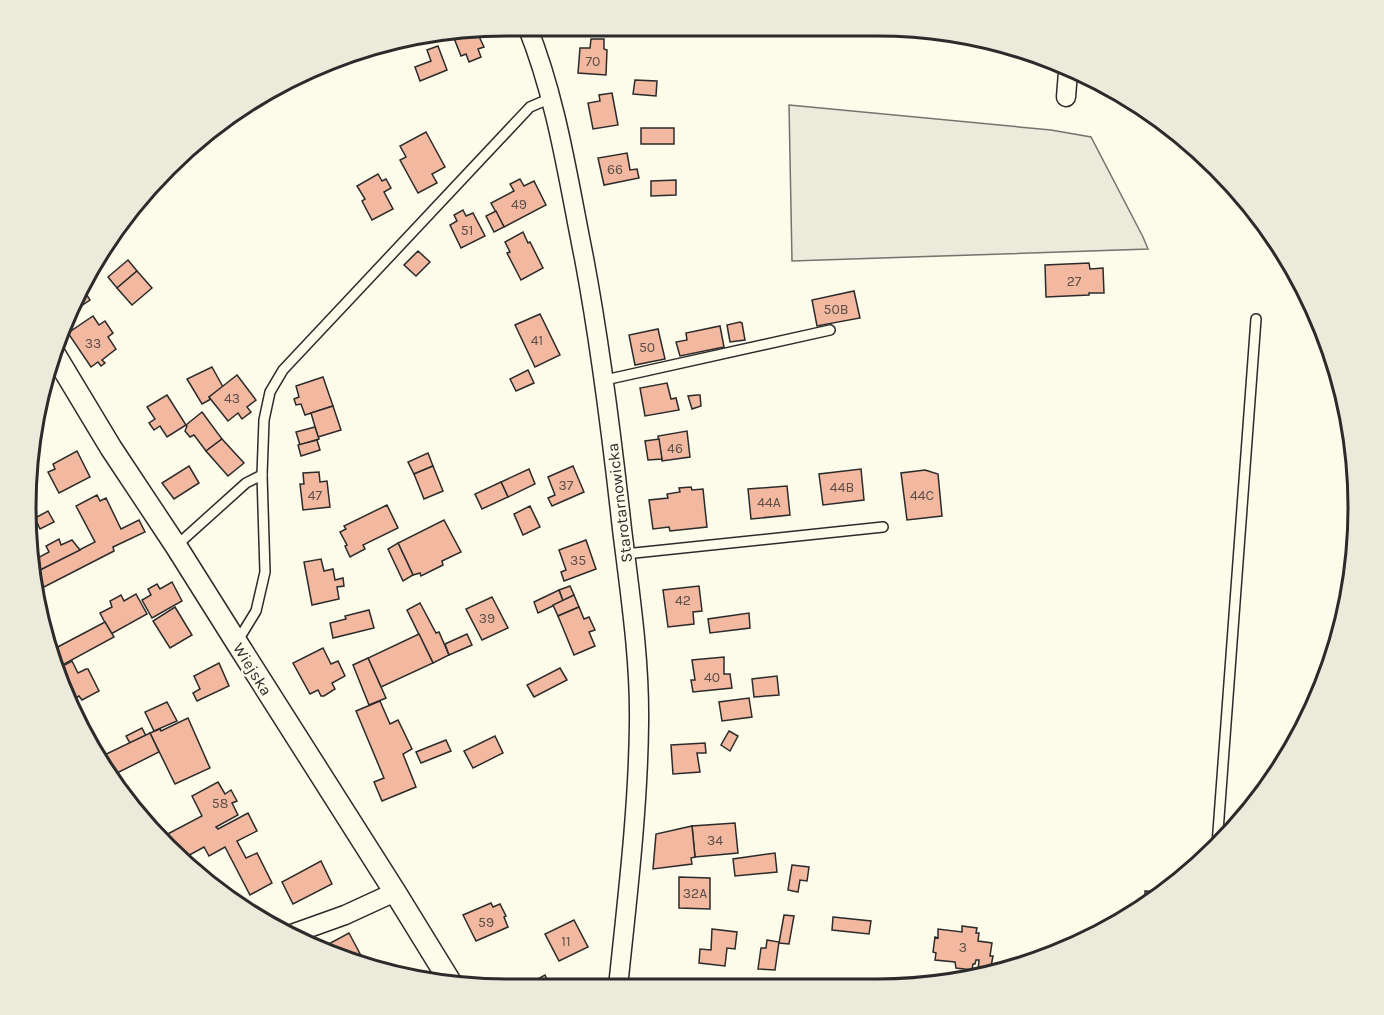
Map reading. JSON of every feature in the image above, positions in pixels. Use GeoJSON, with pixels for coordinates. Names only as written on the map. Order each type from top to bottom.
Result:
{"type":"FeatureCollection","features":[{"type":"Feature","properties":{"kind":"street","name":"Starotarnowicka"},"geometry":{"type":"LineString","coordinates":[[531,36],[551,98],[561,142],[605,380],[638,666],[639,724],[636,809],[625,979]]}},
{"type":"Feature","properties":{"kind":"street"},"geometry":{"type":"LineString","coordinates":[[1066,97],[1068,77]]}},
{"type":"Feature","properties":{"kind":"street","name":"Wiejska"},"geometry":{"type":"LineString","coordinates":[[59,362],[111,448],[176,546],[446,975]]}},
{"type":"Feature","properties":{"kind":"street"},"geometry":{"type":"LineString","coordinates":[[301,931],[345,915],[395,892]]}},
{"type":"Feature","properties":{"kind":"lane"},"geometry":{"type":"LineString","coordinates":[[237,643],[256,611],[265,572],[262,475],[264,420],[270,392],[283,370],[530,106],[551,98]]}},
{"type":"Feature","properties":{"kind":"lane"},"geometry":{"type":"LineString","coordinates":[[1218,832],[1256,319]]}},
{"type":"Feature","properties":{"kind":"lane"},"geometry":{"type":"LineString","coordinates":[[605,380],[830,330]]}},
{"type":"Feature","properties":{"kind":"lane"},"geometry":{"type":"LineString","coordinates":[[176,546],[246,483],[262,475]]}},
{"type":"Feature","properties":{"kind":"lane"},"geometry":{"type":"LineString","coordinates":[[625,554],[884,527]]}},
{"type":"Feature","properties":{"kind":"shaded area"},"geometry":{"type":"Polygon","coordinates":[[[789,105],[1051,130],[1091,137],[1148,249],[792,261],[789,105]]]}},
{"type":"Feature","properties":{"kind":"building"},"geometry":{"type":"Polygon","coordinates":[[[479,37],[484,47],[478,49],[481,57],[469,62],[466,54],[461,56],[454,39],[479,37]]]}},
{"type":"Feature","properties":{"kind":"building"},"geometry":{"type":"Polygon","coordinates":[[[591,39],[604,39],[604,49],[607,50],[606,75],[578,73],[580,48],[590,48],[591,39]]]}},
{"type":"Feature","properties":{"kind":"building"},"geometry":{"type":"Polygon","coordinates":[[[438,46],[447,70],[420,81],[415,67],[431,61],[427,50],[438,46]]]}},
{"type":"Feature","properties":{"kind":"building"},"geometry":{"type":"Polygon","coordinates":[[[635,80],[657,81],[656,96],[633,94],[635,80]]]}},
{"type":"Feature","properties":{"kind":"building"},"geometry":{"type":"Polygon","coordinates":[[[612,93],[618,125],[593,129],[588,103],[600,101],[599,95],[612,93]]]}},
{"type":"Feature","properties":{"kind":"building"},"geometry":{"type":"Polygon","coordinates":[[[641,128],[674,128],[674,144],[641,144],[641,128]]]}},
{"type":"Feature","properties":{"kind":"building"},"geometry":{"type":"Polygon","coordinates":[[[426,132],[445,167],[432,174],[437,183],[418,193],[400,160],[406,157],[400,146],[426,132]]]}},
{"type":"Feature","properties":{"kind":"building"},"geometry":{"type":"Polygon","coordinates":[[[627,153],[630,170],[637,169],[639,178],[604,185],[598,158],[627,153]]]}},
{"type":"Feature","properties":{"kind":"building"},"geometry":{"type":"Polygon","coordinates":[[[378,174],[382,181],[386,179],[391,188],[384,192],[393,209],[372,220],[362,201],[365,199],[357,186],[378,174]]]}},
{"type":"Feature","properties":{"kind":"building"},"geometry":{"type":"Polygon","coordinates":[[[520,179],[524,186],[534,181],[546,205],[504,227],[491,203],[514,191],[510,184],[520,179]]]}},
{"type":"Feature","properties":{"kind":"building"},"geometry":{"type":"Polygon","coordinates":[[[676,180],[676,195],[651,196],[651,181],[676,180]]]}},
{"type":"Feature","properties":{"kind":"building"},"geometry":{"type":"Polygon","coordinates":[[[463,210],[466,216],[473,213],[485,236],[461,248],[450,225],[457,221],[454,215],[463,210]]]}},
{"type":"Feature","properties":{"kind":"building"},"geometry":{"type":"Polygon","coordinates":[[[496,211],[504,227],[494,232],[486,216],[496,211]]]}},
{"type":"Feature","properties":{"kind":"building"},"geometry":{"type":"Polygon","coordinates":[[[523,232],[543,268],[521,280],[507,253],[510,252],[505,242],[523,232]]]}},
{"type":"Feature","properties":{"kind":"building"},"geometry":{"type":"Polygon","coordinates":[[[418,251],[430,262],[416,276],[404,265],[418,251]]]}},
{"type":"Feature","properties":{"kind":"building"},"geometry":{"type":"Polygon","coordinates":[[[128,260],[137,271],[117,288],[108,277],[128,260]]]}},
{"type":"Feature","properties":{"kind":"building"},"geometry":{"type":"Polygon","coordinates":[[[1089,263],[1090,269],[1103,268],[1104,293],[1046,297],[1045,265],[1089,263]]]}},
{"type":"Feature","properties":{"kind":"building"},"geometry":{"type":"Polygon","coordinates":[[[137,271],[152,288],[132,305],[117,288],[137,271]]]}},
{"type":"Feature","properties":{"kind":"building"},"geometry":{"type":"Polygon","coordinates":[[[854,291],[860,318],[817,326],[812,300],[854,291]]]}},
{"type":"Feature","properties":{"kind":"building"},"geometry":{"type":"Polygon","coordinates":[[[87,295],[90,300],[82,305],[87,295]]]}},
{"type":"Feature","properties":{"kind":"building"},"geometry":{"type":"Polygon","coordinates":[[[540,314],[560,355],[535,367],[515,325],[540,314]]]}},
{"type":"Feature","properties":{"kind":"building"},"geometry":{"type":"Polygon","coordinates":[[[93,316],[99,325],[105,321],[113,333],[108,337],[116,349],[102,360],[105,363],[101,366],[98,362],[91,367],[69,335],[93,316]]]}},
{"type":"Feature","properties":{"kind":"building"},"geometry":{"type":"Polygon","coordinates":[[[740,322],[745,340],[730,342],[727,325],[740,322]]]}},
{"type":"Feature","properties":{"kind":"building"},"geometry":{"type":"Polygon","coordinates":[[[720,326],[724,347],[680,356],[676,342],[687,340],[686,333],[720,326]]]}},
{"type":"Feature","properties":{"kind":"building"},"geometry":{"type":"Polygon","coordinates":[[[658,329],[665,359],[635,365],[629,335],[658,329]]]}},
{"type":"Feature","properties":{"kind":"building"},"geometry":{"type":"Polygon","coordinates":[[[212,367],[223,387],[202,404],[187,379],[212,367]]]}},
{"type":"Feature","properties":{"kind":"building"},"geometry":{"type":"Polygon","coordinates":[[[528,370],[534,383],[516,391],[510,379],[528,370]]]}},
{"type":"Feature","properties":{"kind":"building"},"geometry":{"type":"Polygon","coordinates":[[[237,375],[256,400],[247,407],[251,412],[242,419],[238,413],[228,421],[209,397],[237,375]]]}},
{"type":"Feature","properties":{"kind":"building"},"geometry":{"type":"Polygon","coordinates":[[[323,377],[333,406],[305,415],[301,404],[296,405],[294,399],[299,397],[296,386],[323,377]]]}},
{"type":"Feature","properties":{"kind":"building"},"geometry":{"type":"Polygon","coordinates":[[[667,383],[671,399],[676,398],[679,410],[645,416],[640,388],[667,383]]]}},
{"type":"Feature","properties":{"kind":"building"},"geometry":{"type":"Polygon","coordinates":[[[167,395],[186,425],[167,437],[160,426],[154,430],[149,423],[155,419],[147,407],[167,395]]]}},
{"type":"Feature","properties":{"kind":"building"},"geometry":{"type":"Polygon","coordinates":[[[700,395],[701,406],[692,409],[688,396],[700,395]]]}},
{"type":"Feature","properties":{"kind":"building"},"geometry":{"type":"Polygon","coordinates":[[[333,406],[341,430],[318,437],[311,413],[333,406]]]}},
{"type":"Feature","properties":{"kind":"building"},"geometry":{"type":"Polygon","coordinates":[[[202,412],[222,439],[206,451],[194,435],[190,437],[185,431],[186,425],[202,412]]]}},
{"type":"Feature","properties":{"kind":"building"},"geometry":{"type":"Polygon","coordinates":[[[315,427],[319,439],[300,445],[296,432],[315,427]]]}},
{"type":"Feature","properties":{"kind":"building"},"geometry":{"type":"Polygon","coordinates":[[[687,431],[690,457],[662,461],[658,436],[687,431]]]}},
{"type":"Feature","properties":{"kind":"building"},"geometry":{"type":"Polygon","coordinates":[[[222,439],[244,463],[228,476],[206,451],[222,439]]]}},
{"type":"Feature","properties":{"kind":"building"},"geometry":{"type":"Polygon","coordinates":[[[659,439],[662,459],[648,460],[645,441],[659,439]]]}},
{"type":"Feature","properties":{"kind":"building"},"geometry":{"type":"Polygon","coordinates":[[[317,440],[320,450],[301,456],[298,445],[317,440]]]}},
{"type":"Feature","properties":{"kind":"building"},"geometry":{"type":"Polygon","coordinates":[[[77,451],[90,477],[59,493],[48,472],[55,469],[53,464],[77,451]]]}},
{"type":"Feature","properties":{"kind":"building"},"geometry":{"type":"Polygon","coordinates":[[[428,453],[433,466],[414,474],[408,462],[428,453]]]}},
{"type":"Feature","properties":{"kind":"building"},"geometry":{"type":"Polygon","coordinates":[[[189,466],[199,483],[174,499],[162,483],[189,466]]]}},
{"type":"Feature","properties":{"kind":"building"},"geometry":{"type":"Polygon","coordinates":[[[433,466],[443,491],[424,499],[414,474],[433,466]]]}},
{"type":"Feature","properties":{"kind":"building"},"geometry":{"type":"Polygon","coordinates":[[[573,466],[584,492],[552,506],[548,498],[555,495],[548,477],[573,466]]]}},
{"type":"Feature","properties":{"kind":"building"},"geometry":{"type":"Polygon","coordinates":[[[529,469],[535,484],[508,497],[501,482],[529,469]]]}},
{"type":"Feature","properties":{"kind":"building"},"geometry":{"type":"Polygon","coordinates":[[[861,469],[864,500],[823,505],[819,474],[861,469]]]}},
{"type":"Feature","properties":{"kind":"building"},"geometry":{"type":"Polygon","coordinates":[[[925,470],[938,474],[942,516],[907,520],[901,473],[925,470]]]}},
{"type":"Feature","properties":{"kind":"building"},"geometry":{"type":"Polygon","coordinates":[[[319,472],[320,482],[327,481],[330,507],[303,510],[300,484],[304,484],[303,473],[319,472]]]}},
{"type":"Feature","properties":{"kind":"building"},"geometry":{"type":"Polygon","coordinates":[[[501,482],[508,497],[482,509],[475,494],[501,482]]]}},
{"type":"Feature","properties":{"kind":"building"},"geometry":{"type":"Polygon","coordinates":[[[787,486],[790,515],[751,519],[748,489],[787,486]]]}},
{"type":"Feature","properties":{"kind":"building"},"geometry":{"type":"Polygon","coordinates":[[[691,487],[692,490],[703,489],[707,527],[670,531],[669,527],[653,529],[649,500],[668,498],[667,494],[680,492],[679,488],[691,487]]]}},
{"type":"Feature","properties":{"kind":"building"},"geometry":{"type":"Polygon","coordinates":[[[97,495],[100,501],[106,498],[121,529],[139,520],[145,532],[113,547],[114,551],[44,587],[40,570],[95,542],[76,506],[97,495]]]}},
{"type":"Feature","properties":{"kind":"building"},"geometry":{"type":"Polygon","coordinates":[[[387,505],[398,528],[363,545],[365,549],[350,557],[340,532],[346,529],[344,526],[387,505]]]}},
{"type":"Feature","properties":{"kind":"building"},"geometry":{"type":"Polygon","coordinates":[[[530,506],[540,527],[523,535],[514,514],[530,506]]]}},
{"type":"Feature","properties":{"kind":"building"},"geometry":{"type":"Polygon","coordinates":[[[48,511],[54,522],[40,529],[36,517],[48,511]]]}},
{"type":"Feature","properties":{"kind":"building"},"geometry":{"type":"Polygon","coordinates":[[[444,520],[461,552],[442,561],[443,565],[421,576],[420,573],[413,575],[398,543],[444,520]]]}},
{"type":"Feature","properties":{"kind":"building"},"geometry":{"type":"Polygon","coordinates":[[[59,539],[61,545],[72,540],[80,550],[40,570],[39,557],[49,552],[46,546],[59,539]]]}},
{"type":"Feature","properties":{"kind":"building"},"geometry":{"type":"Polygon","coordinates":[[[586,540],[596,569],[564,581],[561,572],[566,570],[559,550],[586,540]]]}},
{"type":"Feature","properties":{"kind":"building"},"geometry":{"type":"Polygon","coordinates":[[[398,543],[413,575],[403,581],[388,549],[398,543]]]}},
{"type":"Feature","properties":{"kind":"building"},"geometry":{"type":"Polygon","coordinates":[[[321,559],[324,571],[333,569],[335,580],[343,578],[344,586],[337,587],[339,599],[312,605],[304,562],[321,559]]]}},
{"type":"Feature","properties":{"kind":"building"},"geometry":{"type":"Polygon","coordinates":[[[172,582],[182,601],[152,618],[142,600],[151,595],[148,589],[157,584],[160,589],[172,582]]]}},
{"type":"Feature","properties":{"kind":"building"},"geometry":{"type":"Polygon","coordinates":[[[570,586],[574,595],[563,601],[559,590],[570,586]]]}},
{"type":"Feature","properties":{"kind":"building"},"geometry":{"type":"Polygon","coordinates":[[[699,586],[702,611],[693,612],[694,624],[668,627],[663,590],[699,586]]]}},
{"type":"Feature","properties":{"kind":"building"},"geometry":{"type":"Polygon","coordinates":[[[559,590],[563,601],[538,613],[534,602],[559,590]]]}},
{"type":"Feature","properties":{"kind":"building"},"geometry":{"type":"Polygon","coordinates":[[[136,594],[147,614],[111,634],[100,613],[112,607],[110,601],[121,595],[124,601],[136,594]]]}},
{"type":"Feature","properties":{"kind":"building"},"geometry":{"type":"Polygon","coordinates":[[[574,595],[579,607],[558,616],[553,605],[574,595]]]}},
{"type":"Feature","properties":{"kind":"building"},"geometry":{"type":"Polygon","coordinates":[[[492,597],[508,628],[482,640],[466,609],[492,597]]]}},
{"type":"Feature","properties":{"kind":"building"},"geometry":{"type":"Polygon","coordinates":[[[420,603],[436,633],[439,632],[449,655],[433,663],[407,610],[420,603]]]}},
{"type":"Feature","properties":{"kind":"building"},"geometry":{"type":"Polygon","coordinates":[[[175,607],[192,635],[170,648],[153,621],[175,607]]]}},
{"type":"Feature","properties":{"kind":"building"},"geometry":{"type":"Polygon","coordinates":[[[579,607],[584,619],[589,617],[595,630],[589,632],[595,646],[574,655],[558,616],[579,607]]]}},
{"type":"Feature","properties":{"kind":"building"},"geometry":{"type":"Polygon","coordinates":[[[369,610],[374,628],[333,638],[330,623],[346,619],[345,616],[369,610]]]}},
{"type":"Feature","properties":{"kind":"building"},"geometry":{"type":"Polygon","coordinates":[[[749,613],[750,628],[710,633],[708,619],[749,613]]]}},
{"type":"Feature","properties":{"kind":"building"},"geometry":{"type":"Polygon","coordinates":[[[105,622],[114,637],[63,665],[57,647],[105,622]]]}},
{"type":"Feature","properties":{"kind":"building"},"geometry":{"type":"Polygon","coordinates":[[[419,634],[433,663],[381,687],[368,658],[419,634]]]}},
{"type":"Feature","properties":{"kind":"building"},"geometry":{"type":"Polygon","coordinates":[[[467,634],[472,645],[449,655],[445,644],[467,634]]]}},
{"type":"Feature","properties":{"kind":"building"},"geometry":{"type":"Polygon","coordinates":[[[323,648],[331,664],[338,661],[345,676],[332,683],[335,689],[321,696],[318,690],[310,694],[293,663],[323,648]]]}},
{"type":"Feature","properties":{"kind":"building"},"geometry":{"type":"Polygon","coordinates":[[[724,657],[724,674],[730,674],[732,688],[693,692],[691,680],[695,680],[692,660],[724,657]]]}},
{"type":"Feature","properties":{"kind":"building"},"geometry":{"type":"Polygon","coordinates":[[[368,658],[386,698],[369,705],[353,665],[368,658]]]}},
{"type":"Feature","properties":{"kind":"building"},"geometry":{"type":"Polygon","coordinates":[[[72,661],[78,673],[88,669],[99,691],[82,700],[79,696],[76,697],[63,666],[72,661]]]}},
{"type":"Feature","properties":{"kind":"building"},"geometry":{"type":"Polygon","coordinates":[[[219,663],[229,686],[197,701],[193,693],[200,689],[194,676],[219,663]]]}},
{"type":"Feature","properties":{"kind":"building"},"geometry":{"type":"Polygon","coordinates":[[[560,668],[567,680],[534,697],[527,685],[560,668]]]}},
{"type":"Feature","properties":{"kind":"building"},"geometry":{"type":"Polygon","coordinates":[[[777,676],[779,695],[754,697],[752,679],[777,676]]]}},
{"type":"Feature","properties":{"kind":"building"},"geometry":{"type":"Polygon","coordinates":[[[749,698],[752,717],[722,721],[719,702],[749,698]]]}},
{"type":"Feature","properties":{"kind":"building"},"geometry":{"type":"Polygon","coordinates":[[[380,701],[390,724],[398,720],[412,749],[403,754],[416,787],[382,801],[374,782],[384,778],[356,711],[380,701]]]}},
{"type":"Feature","properties":{"kind":"building"},"geometry":{"type":"Polygon","coordinates":[[[167,702],[177,721],[154,731],[145,712],[167,702]]]}},
{"type":"Feature","properties":{"kind":"building"},"geometry":{"type":"Polygon","coordinates":[[[188,718],[210,768],[175,784],[150,733],[160,729],[161,731],[188,718]]]}},
{"type":"Feature","properties":{"kind":"building"},"geometry":{"type":"Polygon","coordinates":[[[142,728],[146,736],[130,743],[126,736],[142,728]]]}},
{"type":"Feature","properties":{"kind":"building"},"geometry":{"type":"Polygon","coordinates":[[[729,731],[738,736],[730,751],[721,745],[729,731]]]}},
{"type":"Feature","properties":{"kind":"building"},"geometry":{"type":"Polygon","coordinates":[[[150,733],[159,752],[118,773],[106,754],[150,733]]]}},
{"type":"Feature","properties":{"kind":"building"},"geometry":{"type":"Polygon","coordinates":[[[495,736],[503,753],[473,768],[464,751],[495,736]]]}},
{"type":"Feature","properties":{"kind":"building"},"geometry":{"type":"Polygon","coordinates":[[[446,740],[451,751],[421,763],[416,752],[446,740]]]}},
{"type":"Feature","properties":{"kind":"building"},"geometry":{"type":"Polygon","coordinates":[[[705,743],[706,753],[697,753],[700,772],[673,774],[671,745],[705,743]]]}},
{"type":"Feature","properties":{"kind":"building"},"geometry":{"type":"Polygon","coordinates":[[[218,782],[225,794],[231,790],[237,801],[232,803],[238,815],[216,827],[218,829],[248,813],[257,831],[237,841],[246,858],[257,853],[272,883],[250,895],[225,847],[209,856],[204,847],[189,855],[174,841],[168,834],[202,816],[192,796],[218,782]]]}},
{"type":"Feature","properties":{"kind":"building"},"geometry":{"type":"Polygon","coordinates":[[[735,823],[738,853],[695,857],[692,826],[735,823]]]}},
{"type":"Feature","properties":{"kind":"building"},"geometry":{"type":"Polygon","coordinates":[[[692,826],[695,857],[691,858],[692,864],[653,869],[656,834],[692,826]]]}},
{"type":"Feature","properties":{"kind":"building"},"geometry":{"type":"Polygon","coordinates":[[[775,853],[777,872],[735,876],[733,859],[775,853]]]}},
{"type":"Feature","properties":{"kind":"building"},"geometry":{"type":"Polygon","coordinates":[[[321,861],[332,884],[293,904],[282,882],[321,861]]]}},
{"type":"Feature","properties":{"kind":"building"},"geometry":{"type":"Polygon","coordinates":[[[792,865],[809,867],[807,881],[800,880],[798,892],[788,890],[792,865]]]}},
{"type":"Feature","properties":{"kind":"building"},"geometry":{"type":"Polygon","coordinates":[[[679,877],[710,878],[710,909],[679,908],[679,877]]]}},
{"type":"Feature","properties":{"kind":"building"},"geometry":{"type":"Polygon","coordinates":[[[491,903],[493,907],[500,904],[508,927],[476,941],[463,915],[491,903]]]}},
{"type":"Feature","properties":{"kind":"building"},"geometry":{"type":"Polygon","coordinates":[[[784,915],[794,916],[789,944],[779,943],[784,915]]]}},
{"type":"Feature","properties":{"kind":"building"},"geometry":{"type":"Polygon","coordinates":[[[833,917],[871,921],[869,934],[832,930],[833,917]]]}},
{"type":"Feature","properties":{"kind":"building"},"geometry":{"type":"Polygon","coordinates":[[[574,920],[588,947],[559,961],[545,934],[574,920]]]}},
{"type":"Feature","properties":{"kind":"building"},"geometry":{"type":"Polygon","coordinates":[[[962,926],[977,928],[978,941],[992,943],[991,965],[978,968],[979,960],[976,960],[972,969],[969,970],[956,968],[955,962],[935,960],[936,953],[933,952],[935,937],[938,938],[938,929],[962,932],[962,926]]]}},
{"type":"Feature","properties":{"kind":"building"},"geometry":{"type":"Polygon","coordinates":[[[712,929],[737,932],[735,949],[727,948],[725,966],[699,963],[700,949],[711,950],[712,929]]]}},
{"type":"Feature","properties":{"kind":"building"},"geometry":{"type":"Polygon","coordinates":[[[349,933],[361,956],[356,954],[329,944],[349,933]]]}},
{"type":"Feature","properties":{"kind":"building"},"geometry":{"type":"Polygon","coordinates":[[[767,940],[779,942],[775,970],[758,969],[761,948],[766,948],[767,940]]]}}]}
